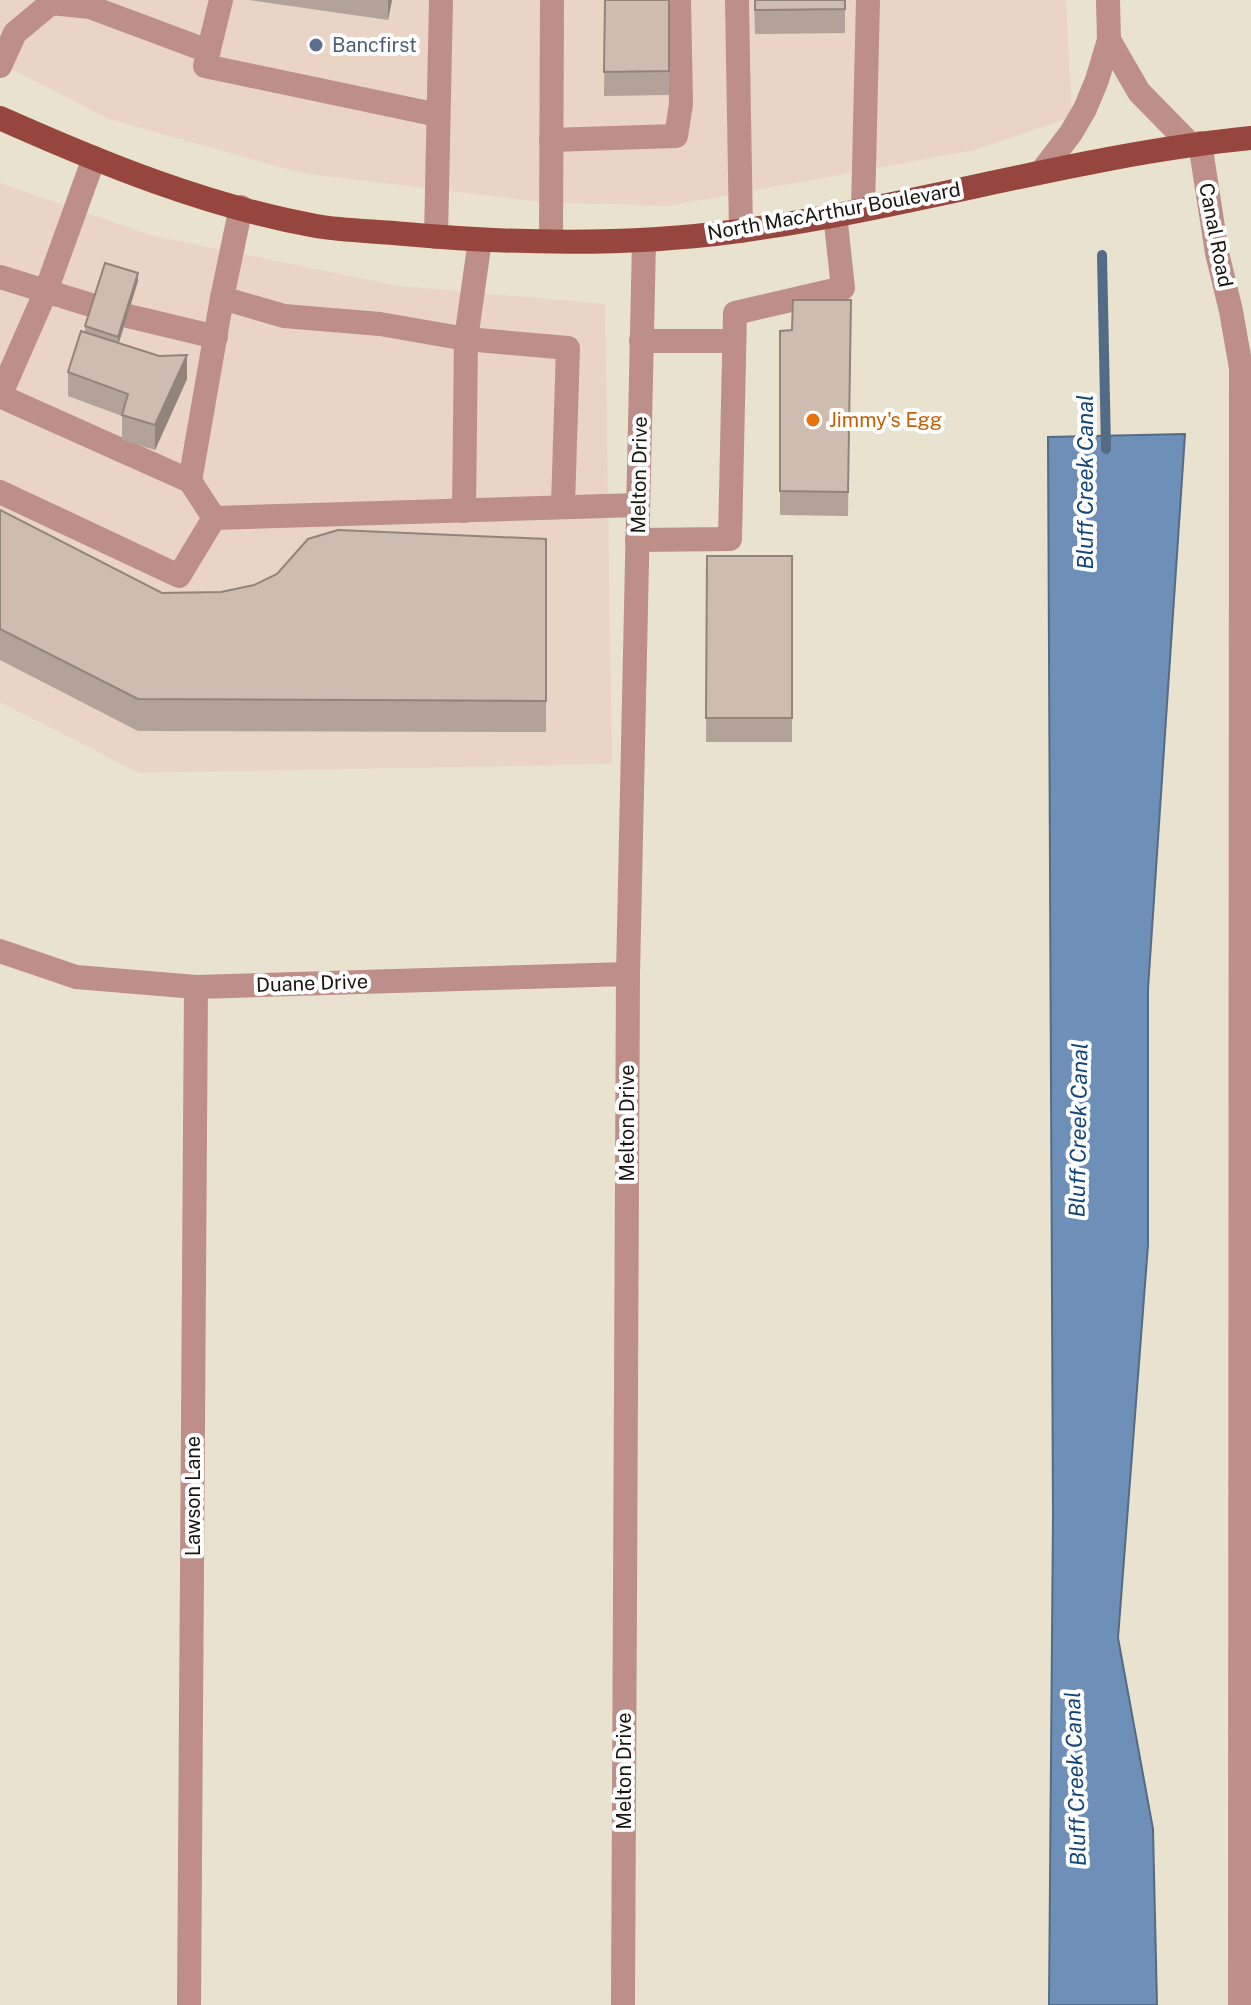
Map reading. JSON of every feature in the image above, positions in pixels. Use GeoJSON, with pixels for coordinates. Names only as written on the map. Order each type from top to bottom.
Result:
{"type":"FeatureCollection","features":[{"type":"Feature","properties":{"kind":"main road","name":"North MacArthur Boulevard"},"geometry":{"type":"LineString","coordinates":[[0,118],[173,188],[241,207],[318,226],[480,240],[644,241],[741,231],[1042,171],[1195,144],[1251,138]]}},
{"type":"Feature","properties":{"kind":"street"},"geometry":{"type":"LineString","coordinates":[[221,0],[205,66],[438,115]]}},
{"type":"Feature","properties":{"kind":"street"},"geometry":{"type":"LineString","coordinates":[[436,237],[441,0]]}},
{"type":"Feature","properties":{"kind":"street"},"geometry":{"type":"LineString","coordinates":[[551,241],[552,0]]}},
{"type":"Feature","properties":{"kind":"street"},"geometry":{"type":"LineString","coordinates":[[551,140],[676,136],[681,104],[679,0]]}},
{"type":"Feature","properties":{"kind":"street"},"geometry":{"type":"LineString","coordinates":[[737,0],[741,231]]}},
{"type":"Feature","properties":{"kind":"street"},"geometry":{"type":"LineString","coordinates":[[863,209],[868,0]]}},
{"type":"Feature","properties":{"kind":"street"},"geometry":{"type":"LineString","coordinates":[[1042,171],[1085,109],[1109,40],[1108,0]]}},
{"type":"Feature","properties":{"kind":"street"},"geometry":{"type":"LineString","coordinates":[[0,66],[15,33],[51,3],[90,7],[208,51]]}},
{"type":"Feature","properties":{"kind":"street"},"geometry":{"type":"LineString","coordinates":[[1109,40],[1139,92],[1195,144]]}},
{"type":"Feature","properties":{"kind":"street","name":"Canal Road"},"geometry":{"type":"LineString","coordinates":[[1195,144],[1241,368],[1240,2005]]}},
{"type":"Feature","properties":{"kind":"street"},"geometry":{"type":"LineString","coordinates":[[94,158],[46,291],[0,396],[190,481],[214,518]]}},
{"type":"Feature","properties":{"kind":"street"},"geometry":{"type":"LineString","coordinates":[[190,481],[241,207]]}},
{"type":"Feature","properties":{"kind":"street"},"geometry":{"type":"LineString","coordinates":[[637,540],[730,539],[735,313],[843,288],[835,214]]}},
{"type":"Feature","properties":{"kind":"street"},"geometry":{"type":"LineString","coordinates":[[464,511],[466,339],[480,240]]}},
{"type":"Feature","properties":{"kind":"street","name":"Melton Drive"},"geometry":{"type":"LineString","coordinates":[[623,2005],[628,974],[644,241]]}},
{"type":"Feature","properties":{"kind":"street"},"geometry":{"type":"LineString","coordinates":[[0,277],[94,306]]}},
{"type":"Feature","properties":{"kind":"street"},"geometry":{"type":"LineString","coordinates":[[222,298],[284,316],[380,324],[466,339],[568,348],[563,505]]}},
{"type":"Feature","properties":{"kind":"street"},"geometry":{"type":"LineString","coordinates":[[128,316],[216,337]]}},
{"type":"Feature","properties":{"kind":"street"},"geometry":{"type":"LineString","coordinates":[[641,341],[734,341]]}},
{"type":"Feature","properties":{"kind":"street"},"geometry":{"type":"LineString","coordinates":[[0,492],[179,576],[214,518]]}},
{"type":"Feature","properties":{"kind":"street"},"geometry":{"type":"LineString","coordinates":[[214,518],[638,505]]}},
{"type":"Feature","properties":{"kind":"street","name":"Duane Drive"},"geometry":{"type":"LineString","coordinates":[[0,951],[76,977],[196,987],[628,974]]}},
{"type":"Feature","properties":{"kind":"street","name":"Lawson Lane"},"geometry":{"type":"LineString","coordinates":[[189,2005],[196,987]]}},
{"type":"Feature","properties":{"kind":"shaded area"},"geometry":{"type":"Polygon","coordinates":[[[0,0],[1066,0],[1072,117],[974,150],[669,206],[540,202],[301,173],[109,119],[0,63],[0,0]]]}},
{"type":"Feature","properties":{"kind":"shaded area"},"geometry":{"type":"Polygon","coordinates":[[[0,183],[153,236],[399,286],[605,304],[612,764],[139,773],[0,702],[0,183]]]}},
{"type":"Feature","properties":{"kind":"water"},"geometry":{"type":"Polygon","coordinates":[[[1185,434],[1148,989],[1148,1245],[1118,1638],[1153,1829],[1157,2005],[1049,2005],[1053,1515],[1048,437],[1185,434]]]}},
{"type":"Feature","properties":{"kind":"building"},"geometry":{"type":"Polygon","coordinates":[[[605,0],[669,0],[669,71],[604,72],[605,0]]]}},
{"type":"Feature","properties":{"kind":"building"},"geometry":{"type":"Polygon","coordinates":[[[755,0],[845,0],[845,9],[755,10],[755,0]]]}},
{"type":"Feature","properties":{"kind":"building"},"geometry":{"type":"Polygon","coordinates":[[[105,263],[138,273],[118,337],[85,326],[105,263]]]}},
{"type":"Feature","properties":{"kind":"building"},"geometry":{"type":"Polygon","coordinates":[[[793,300],[851,300],[848,492],[780,491],[780,331],[792,330],[793,300]]]}},
{"type":"Feature","properties":{"kind":"building"},"geometry":{"type":"Polygon","coordinates":[[[81,331],[159,356],[187,355],[155,425],[122,415],[128,394],[68,372],[81,331]]]}},
{"type":"Feature","properties":{"kind":"building"},"geometry":{"type":"Polygon","coordinates":[[[0,510],[162,593],[221,592],[254,585],[277,574],[308,539],[338,530],[546,539],[546,701],[138,699],[0,629],[0,510]]]}},
{"type":"Feature","properties":{"kind":"building"},"geometry":{"type":"Polygon","coordinates":[[[707,556],[792,556],[792,718],[706,718],[707,556]]]}},
{"type":"Feature","properties":{"kind":"waterway","name":"Bluff Creek Canal"},"geometry":{"type":"LineString","coordinates":[[1102,255],[1106,449]]}},
{"type":"Feature","properties":{"kind":"place","name":"Bancfirst"},"geometry":{"type":"Point","coordinates":[316,45]}},
{"type":"Feature","properties":{"kind":"place","name":"Jimmy's Egg"},"geometry":{"type":"Point","coordinates":[813,420]}}]}
